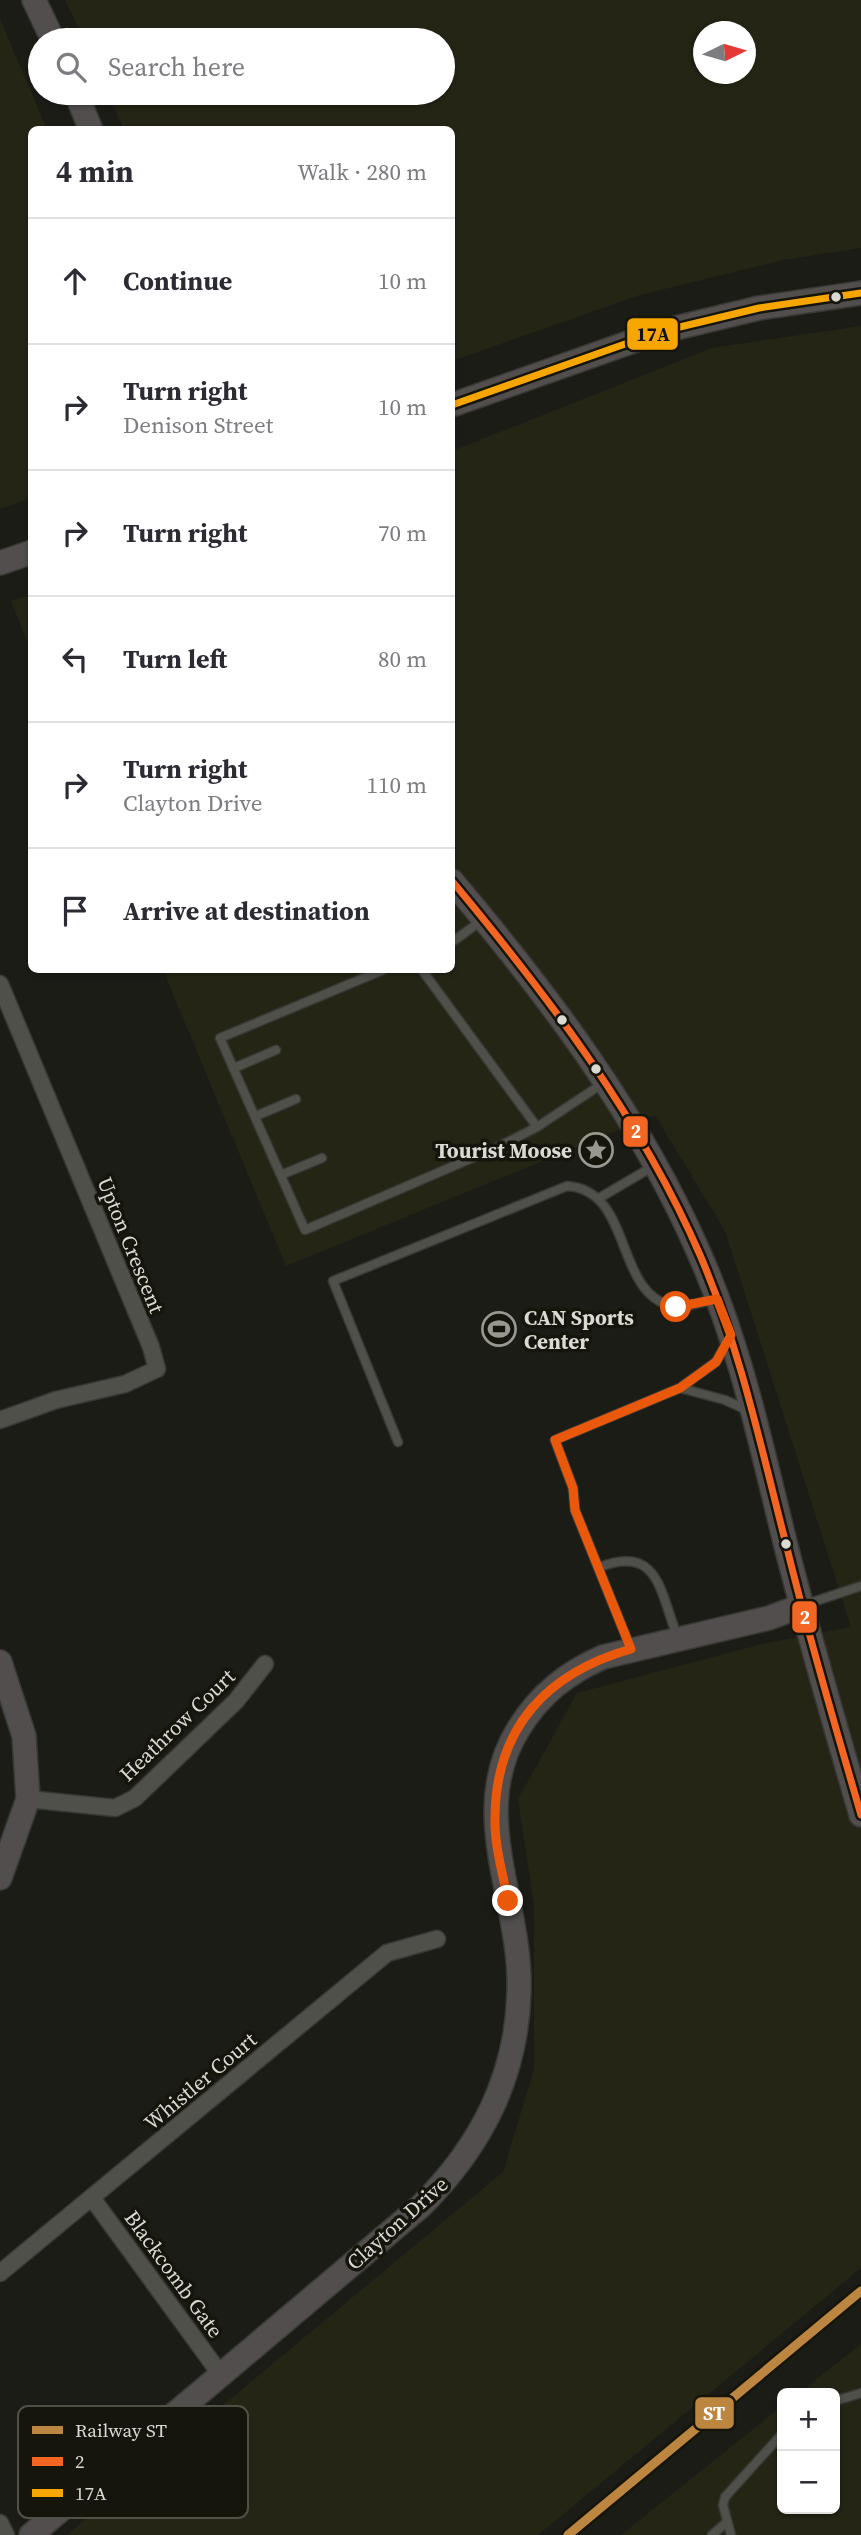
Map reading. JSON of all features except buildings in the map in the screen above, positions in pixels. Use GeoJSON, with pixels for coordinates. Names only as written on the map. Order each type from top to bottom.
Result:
{"type":"FeatureCollection","features":[{"type":"Feature","properties":{"kind":"main road"},"geometry":{"type":"LineString","coordinates":[[34,0],[47,28]]}},
{"type":"Feature","properties":{"kind":"main road"},"geometry":{"type":"LineString","coordinates":[[81,105],[89,126]]}},
{"type":"Feature","properties":{"kind":"main road"},"geometry":{"type":"LineString","coordinates":[[455,404],[659,332],[758,309],[861,293]]}},
{"type":"Feature","properties":{"kind":"main road"},"geometry":{"type":"LineString","coordinates":[[0,563],[28,553]]}},
{"type":"Feature","properties":{"kind":"main road"},"geometry":{"type":"LineString","coordinates":[[455,885],[484,919],[605,1082],[656,1164],[700,1254],[731,1335],[756,1414],[802,1606],[861,1815]]}},
{"type":"Feature","properties":{"kind":"main road","name":"Clayton Drive"},"geometry":{"type":"LineString","coordinates":[[184,2406],[421,2206],[471,2149],[504,2077],[515,2041],[520,1989],[515,1935],[494,1819],[498,1776],[514,1736],[532,1707],[577,1669],[631,1649],[769,1618],[802,1606]]}},
{"type":"Feature","properties":{"kind":"main road"},"geometry":{"type":"LineString","coordinates":[[0,1662],[24,1736],[28,1799],[0,1878]]}},
{"type":"Feature","properties":{"kind":"main road","name":"Clayton Drive"},"geometry":{"type":"LineString","coordinates":[[31,2535],[51,2518]]}},
{"type":"Feature","properties":{"kind":"street","name":"Upton Crescent"},"geometry":{"type":"LineString","coordinates":[[0,984],[151,1347],[157,1370],[125,1384],[56,1400],[0,1420]]}},
{"type":"Feature","properties":{"kind":"street","name":"Heathrow Court"},"geometry":{"type":"LineString","coordinates":[[28,1799],[115,1808],[135,1798],[236,1701],[265,1664]]}},
{"type":"Feature","properties":{"kind":"street","name":"Whistler Court"},"geometry":{"type":"LineString","coordinates":[[0,2273],[387,1953],[437,1939]]}},
{"type":"Feature","properties":{"kind":"street","name":"Blackcomb Gate"},"geometry":{"type":"LineString","coordinates":[[92,2198],[221,2375]]}},
{"type":"Feature","properties":{"kind":"street"},"geometry":{"type":"LineString","coordinates":[[0,2523],[6,2535]]}},
{"type":"Feature","properties":{"kind":"lane"},"geometry":{"type":"LineString","coordinates":[[455,940],[484,919]]}},
{"type":"Feature","properties":{"kind":"lane"},"geometry":{"type":"LineString","coordinates":[[376,973],[220,1038],[305,1230],[500,1146],[537,1127],[605,1082]]}},
{"type":"Feature","properties":{"kind":"lane"},"geometry":{"type":"LineString","coordinates":[[424,973],[537,1127]]}},
{"type":"Feature","properties":{"kind":"lane"},"geometry":{"type":"LineString","coordinates":[[234,1068],[276,1050]]}},
{"type":"Feature","properties":{"kind":"lane"},"geometry":{"type":"LineString","coordinates":[[256,1115],[296,1099]]}},
{"type":"Feature","properties":{"kind":"lane"},"geometry":{"type":"LineString","coordinates":[[281,1175],[322,1158]]}},
{"type":"Feature","properties":{"kind":"lane"},"geometry":{"type":"LineString","coordinates":[[601,1197],[656,1164]]}},
{"type":"Feature","properties":{"kind":"lane"},"geometry":{"type":"LineString","coordinates":[[398,1442],[333,1281],[567,1186],[582,1187],[601,1197],[643,1286],[655,1298],[676,1307],[717,1299]]}},
{"type":"Feature","properties":{"kind":"lane"},"geometry":{"type":"LineString","coordinates":[[631,1649],[575,1510],[573,1488],[555,1440],[680,1388],[716,1362],[731,1335]]}},
{"type":"Feature","properties":{"kind":"lane"},"geometry":{"type":"LineString","coordinates":[[680,1388],[725,1400],[756,1414]]}},
{"type":"Feature","properties":{"kind":"lane"},"geometry":{"type":"LineString","coordinates":[[600,1567],[626,1560],[652,1569],[678,1638]]}},
{"type":"Feature","properties":{"kind":"lane"},"geometry":{"type":"LineString","coordinates":[[802,1606],[861,1586]]}},
{"type":"Feature","properties":{"kind":"lane"},"geometry":{"type":"LineString","coordinates":[[840,2399],[861,2393]]}},
{"type":"Feature","properties":{"kind":"lane"},"geometry":{"type":"LineString","coordinates":[[731,2535],[723,2505],[725,2497],[777,2440]]}},
{"type":"Feature","properties":{"kind":"lane"},"geometry":{"type":"LineString","coordinates":[[712,2535],[726,2522]]}},
{"type":"Feature","properties":{"kind":"shaded area"},"geometry":{"type":"Polygon","coordinates":[[[65,0],[861,0],[861,248],[783,260],[640,295],[455,360],[455,126],[123,126],[113,105],[455,105],[455,28],[78,28],[65,0]]]}},
{"type":"Feature","properties":{"kind":"shaded area"},"geometry":{"type":"Polygon","coordinates":[[[0,19],[28,85],[28,105],[37,105],[46,126],[28,126],[28,499],[0,509],[0,19]]]}},
{"type":"Feature","properties":{"kind":"shaded area"},"geometry":{"type":"Polygon","coordinates":[[[861,326],[861,2268],[538,2535],[67,2535],[87,2518],[248,2518],[248,2406],[222,2406],[503,2172],[534,2069],[534,1906],[518,1799],[577,1693],[766,1643],[851,1627],[725,1231],[655,1115],[286,1266],[164,973],[455,973],[455,450],[712,348],[861,326]]]}},
{"type":"Feature","properties":{"kind":"shaded area"},"geometry":{"type":"Polygon","coordinates":[[[28,596],[28,644],[11,601],[28,596]]]}},
{"type":"Feature","properties":{"kind":"shaded area"},"geometry":{"type":"Polygon","coordinates":[[[861,2344],[861,2535],[621,2535],[777,2410],[777,2514],[840,2514],[840,2388],[805,2388],[861,2344]]]}},
{"type":"Feature","properties":{"kind":"rail line","name":"ST"},"geometry":{"type":"LineString","coordinates":[[568,2535],[861,2291]]}},
{"type":"Feature","properties":{"kind":"transit line","name":"17A"},"geometry":{"type":"LineString","coordinates":[[455,404],[659,332],[759,308],[861,293]]}},
{"type":"Feature","properties":{"kind":"transit line","name":"2"},"geometry":{"type":"LineString","coordinates":[[455,885],[523,969],[590,1059],[649,1155],[700,1255],[727,1326],[749,1398],[803,1612],[861,1815]]}},
{"type":"Feature","properties":{"kind":"place","name":"Tourist Moose"},"geometry":{"type":"Point","coordinates":[596,1150]}},
{"type":"Feature","properties":{"kind":"place","name":"CAN Sports Center"},"geometry":{"type":"Point","coordinates":[499,1329]}},
{"type":"Feature","properties":{"kind":"route"},"geometry":{"type":"LineString","coordinates":[[508,1901],[494,1819],[498,1776],[508,1745],[532,1707],[555,1685],[577,1669],[603,1657],[631,1649],[575,1510],[573,1488],[555,1440],[680,1388],[688,1380],[703,1374],[716,1362],[731,1335],[717,1299],[676,1307]]}}]}
